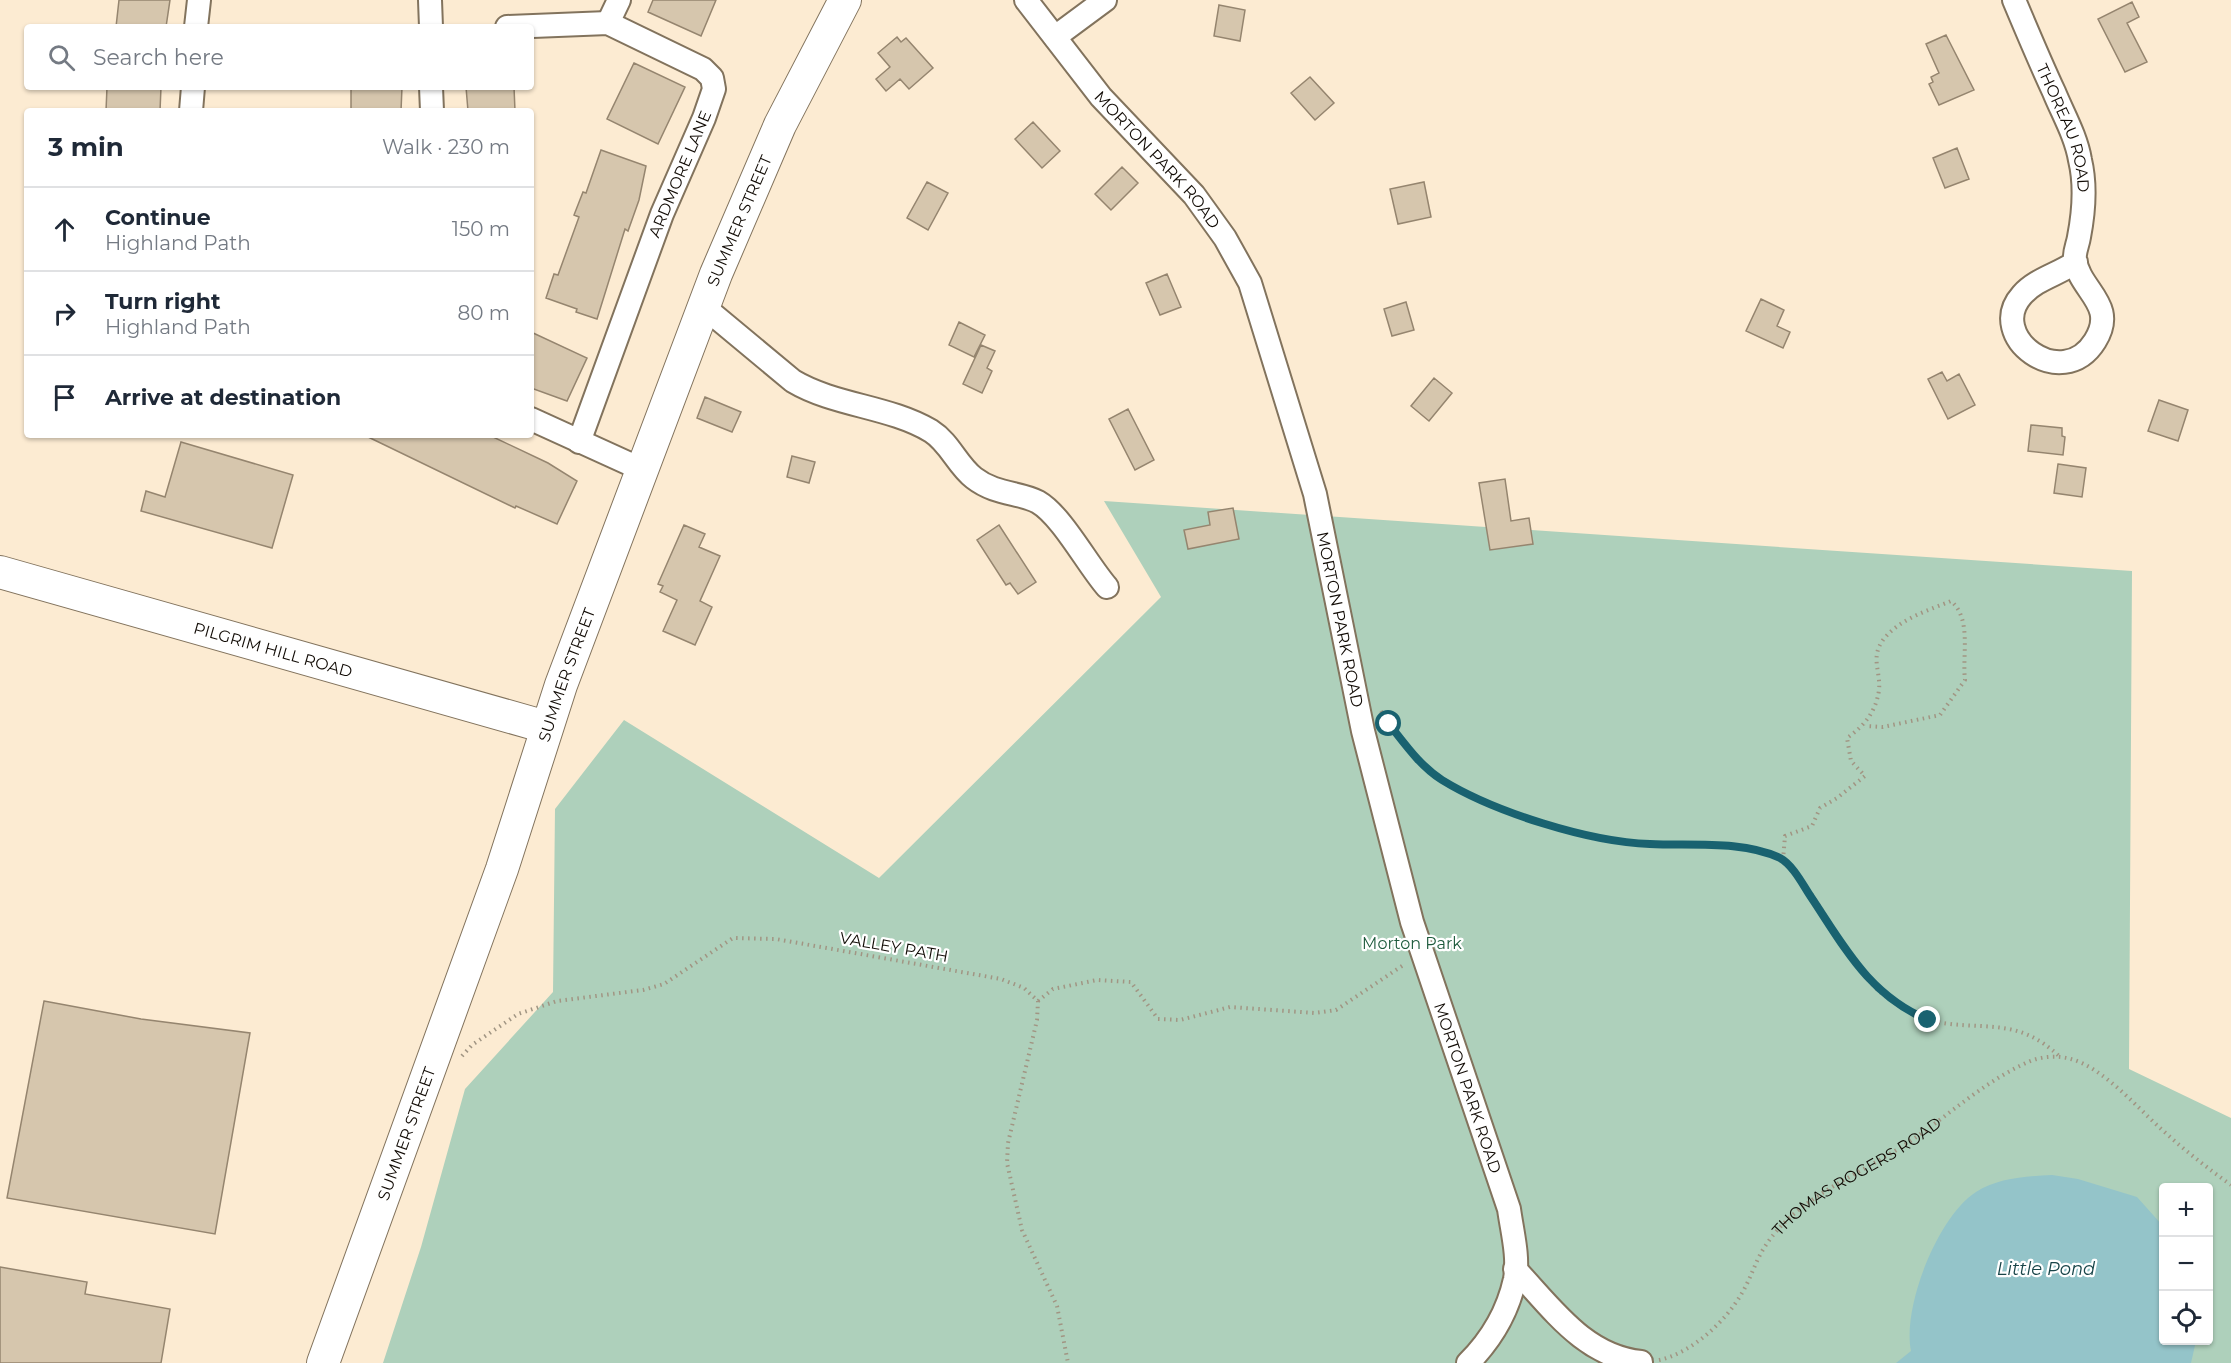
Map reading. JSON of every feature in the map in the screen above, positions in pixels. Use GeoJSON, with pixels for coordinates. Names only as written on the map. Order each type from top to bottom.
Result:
{"type":"FeatureCollection","features":[{"type":"Feature","properties":{"kind":"main road","name":"SUMMER STREET"},"geometry":{"type":"LineString","coordinates":[[323,1363],[502,869],[546,727],[704,307],[780,125],[845,0]]}},
{"type":"Feature","properties":{"kind":"main road","name":"PILGRIM HILL ROAD"},"geometry":{"type":"LineString","coordinates":[[0,572],[546,727]]}},
{"type":"Feature","properties":{"kind":"street"},"geometry":{"type":"LineString","coordinates":[[196,24],[199,0]]}},
{"type":"Feature","properties":{"kind":"street"},"geometry":{"type":"LineString","coordinates":[[430,0],[431,24]]}},
{"type":"Feature","properties":{"kind":"street"},"geometry":{"type":"LineString","coordinates":[[608,23],[619,0]]}},
{"type":"Feature","properties":{"kind":"street","name":"MORTON PARK ROAD"},"geometry":{"type":"LineString","coordinates":[[1026,0],[1101,97],[1194,195],[1225,238],[1250,283],[1316,494],[1363,731],[1422,951],[1509,1209],[1515,1278],[1493,1335],[1468,1363]]}},
{"type":"Feature","properties":{"kind":"street"},"geometry":{"type":"LineString","coordinates":[[1055,37],[1105,0]]}},
{"type":"Feature","properties":{"kind":"street","name":"THOREAU ROAD"},"geometry":{"type":"LineString","coordinates":[[2014,0],[2066,118],[2080,160],[2084,198],[2074,257],[2076,262],[2084,282],[2100,307],[2104,318],[2101,333],[2086,353],[2073,360],[2045,362],[2030,352],[2019,340],[2012,325],[2015,307],[2021,296],[2033,285],[2076,262]]}},
{"type":"Feature","properties":{"kind":"street","name":"ARDMORE LANE"},"geometry":{"type":"LineString","coordinates":[[534,26],[608,23],[703,69],[712,78],[714,89],[704,118],[662,214],[579,442]]}},
{"type":"Feature","properties":{"kind":"street"},"geometry":{"type":"LineString","coordinates":[[191,108],[193,90]]}},
{"type":"Feature","properties":{"kind":"street"},"geometry":{"type":"LineString","coordinates":[[431,90],[432,108]]}},
{"type":"Feature","properties":{"kind":"street"},"geometry":{"type":"LineString","coordinates":[[704,307],[793,381],[808,390],[892,415],[930,431],[948,445],[973,477],[993,489],[1037,501],[1053,513],[1107,587]]}},
{"type":"Feature","properties":{"kind":"street"},"geometry":{"type":"LineString","coordinates":[[534,420],[644,470]]}},
{"type":"Feature","properties":{"kind":"street"},"geometry":{"type":"LineString","coordinates":[[1515,1269],[1586,1342],[1609,1356],[1639,1362]]}},
{"type":"Feature","properties":{"kind":"path"},"geometry":{"type":"LineString","coordinates":[[1783,860],[1785,836],[1812,826],[1820,808],[1865,776],[1851,761],[1847,738],[1865,726],[1879,689],[1875,660],[1882,641],[1904,621],[1951,601],[1959,608],[1965,638],[1963,663],[1965,680],[1940,715],[1883,727],[1865,726]]}},
{"type":"Feature","properties":{"kind":"path"},"geometry":{"type":"LineString","coordinates":[[1377,706],[1418,760],[1441,779],[1531,820],[1566,830],[1644,844],[1762,851],[1783,860],[1799,878],[1865,978],[1906,1011],[1928,1020],[2006,1027],[2027,1033],[2043,1041],[2060,1057],[2078,1062],[2129,1097],[2195,1158],[2231,1185]]}},
{"type":"Feature","properties":{"kind":"path","name":"VALLEY PATH"},"geometry":{"type":"LineString","coordinates":[[456,1062],[472,1045],[518,1014],[557,1001],[643,990],[664,984],[734,938],[787,941],[1000,979],[1024,988],[1038,1001]]}},
{"type":"Feature","properties":{"kind":"path"},"geometry":{"type":"LineString","coordinates":[[1068,1363],[1057,1306],[1022,1230],[1007,1163],[1008,1143],[1037,1020],[1038,1001],[1053,989],[1096,980],[1131,982],[1158,1019],[1180,1020],[1230,1007],[1315,1013],[1336,1010],[1392,974],[1422,951]]}},
{"type":"Feature","properties":{"kind":"path","name":"THOMAS ROGERS ROAD"},"geometry":{"type":"LineString","coordinates":[[1639,1362],[1667,1358],[1677,1354],[1714,1327],[1742,1295],[1764,1247],[1790,1220],[1821,1195],[1906,1144],[1973,1094],[2009,1071],[2037,1058],[2060,1057]]}},
{"type":"Feature","properties":{"kind":"green space","name":"Morton Park"},"geometry":{"type":"Polygon","coordinates":[[[1104,501],[2132,571],[2129,1069],[2231,1118],[2231,1363],[383,1363],[421,1247],[465,1089],[553,992],[555,809],[624,720],[879,878],[1161,597],[1104,501]]]}},
{"type":"Feature","properties":{"kind":"water","name":"Little Pond"},"geometry":{"type":"Polygon","coordinates":[[[2052,1175],[2078,1179],[2137,1197],[2159,1222],[2159,1345],[2195,1345],[2191,1363],[1896,1363],[1911,1351],[1912,1311],[1918,1288],[1936,1241],[1949,1221],[1962,1204],[1984,1187],[2023,1177],[2052,1175]]]}},
{"type":"Feature","properties":{"kind":"building"},"geometry":{"type":"Polygon","coordinates":[[[119,0],[170,0],[166,24],[116,24],[119,0]]]}},
{"type":"Feature","properties":{"kind":"building"},"geometry":{"type":"Polygon","coordinates":[[[653,0],[716,0],[701,36],[648,12],[653,0]]]}},
{"type":"Feature","properties":{"kind":"building"},"geometry":{"type":"Polygon","coordinates":[[[2132,2],[2139,17],[2127,23],[2147,62],[2125,72],[2098,19],[2132,2]]]}},
{"type":"Feature","properties":{"kind":"building"},"geometry":{"type":"Polygon","coordinates":[[[1219,5],[1245,10],[1240,41],[1214,36],[1219,5]]]}},
{"type":"Feature","properties":{"kind":"building"},"geometry":{"type":"Polygon","coordinates":[[[1946,35],[1974,90],[1939,105],[1929,84],[1933,82],[1931,77],[1939,73],[1926,44],[1946,35]]]}},
{"type":"Feature","properties":{"kind":"building"},"geometry":{"type":"Polygon","coordinates":[[[897,37],[901,42],[906,38],[933,68],[909,89],[900,79],[886,91],[876,79],[890,67],[878,53],[897,37]]]}},
{"type":"Feature","properties":{"kind":"building"},"geometry":{"type":"Polygon","coordinates":[[[634,63],[685,87],[658,144],[607,119],[634,63]]]}},
{"type":"Feature","properties":{"kind":"building"},"geometry":{"type":"Polygon","coordinates":[[[1310,77],[1334,103],[1315,120],[1291,93],[1310,77]]]}},
{"type":"Feature","properties":{"kind":"building"},"geometry":{"type":"Polygon","coordinates":[[[107,90],[161,90],[160,108],[106,108],[107,90]]]}},
{"type":"Feature","properties":{"kind":"building"},"geometry":{"type":"Polygon","coordinates":[[[351,90],[402,90],[401,108],[351,108],[351,90]]]}},
{"type":"Feature","properties":{"kind":"building"},"geometry":{"type":"Polygon","coordinates":[[[466,90],[514,90],[515,108],[468,108],[466,90]]]}},
{"type":"Feature","properties":{"kind":"building"},"geometry":{"type":"Polygon","coordinates":[[[1033,122],[1060,151],[1042,168],[1015,139],[1033,122]]]}},
{"type":"Feature","properties":{"kind":"building"},"geometry":{"type":"Polygon","coordinates":[[[1957,148],[1969,179],[1945,188],[1933,158],[1957,148]]]}},
{"type":"Feature","properties":{"kind":"building"},"geometry":{"type":"Polygon","coordinates":[[[601,150],[646,166],[639,200],[628,231],[625,229],[597,319],[546,298],[554,274],[558,275],[579,217],[574,215],[583,192],[586,193],[601,150]]]}},
{"type":"Feature","properties":{"kind":"building"},"geometry":{"type":"Polygon","coordinates":[[[1122,167],[1138,183],[1111,210],[1095,194],[1122,167]]]}},
{"type":"Feature","properties":{"kind":"building"},"geometry":{"type":"Polygon","coordinates":[[[927,182],[948,193],[928,230],[907,218],[927,182]]]}},
{"type":"Feature","properties":{"kind":"building"},"geometry":{"type":"Polygon","coordinates":[[[1424,182],[1431,217],[1398,224],[1390,189],[1424,182]]]}},
{"type":"Feature","properties":{"kind":"building"},"geometry":{"type":"Polygon","coordinates":[[[1167,274],[1181,307],[1160,315],[1146,283],[1167,274]]]}},
{"type":"Feature","properties":{"kind":"building"},"geometry":{"type":"Polygon","coordinates":[[[1761,299],[1784,310],[1777,326],[1790,332],[1783,348],[1746,331],[1761,299]]]}},
{"type":"Feature","properties":{"kind":"building"},"geometry":{"type":"Polygon","coordinates":[[[1406,302],[1414,330],[1392,336],[1384,309],[1406,302]]]}},
{"type":"Feature","properties":{"kind":"building"},"geometry":{"type":"Polygon","coordinates":[[[959,322],[985,335],[974,357],[949,345],[959,322]]]}},
{"type":"Feature","properties":{"kind":"building"},"geometry":{"type":"Polygon","coordinates":[[[534,333],[587,358],[567,401],[534,389],[534,333]]]}},
{"type":"Feature","properties":{"kind":"building"},"geometry":{"type":"Polygon","coordinates":[[[981,345],[995,351],[987,368],[992,371],[982,393],[963,384],[981,345]]]}},
{"type":"Feature","properties":{"kind":"building"},"geometry":{"type":"Polygon","coordinates":[[[1942,372],[1947,381],[1959,374],[1975,405],[1948,419],[1928,379],[1942,372]]]}},
{"type":"Feature","properties":{"kind":"building"},"geometry":{"type":"Polygon","coordinates":[[[1434,378],[1452,393],[1429,421],[1411,406],[1434,378]]]}},
{"type":"Feature","properties":{"kind":"building"},"geometry":{"type":"Polygon","coordinates":[[[705,397],[741,412],[732,432],[697,418],[705,397]]]}},
{"type":"Feature","properties":{"kind":"building"},"geometry":{"type":"Polygon","coordinates":[[[2159,400],[2188,410],[2178,441],[2148,431],[2159,400]]]}},
{"type":"Feature","properties":{"kind":"building"},"geometry":{"type":"Polygon","coordinates":[[[1128,409],[1154,460],[1135,470],[1109,419],[1128,409]]]}},
{"type":"Feature","properties":{"kind":"building"},"geometry":{"type":"Polygon","coordinates":[[[2031,425],[2062,428],[2062,436],[2065,437],[2063,455],[2028,451],[2031,425]]]}},
{"type":"Feature","properties":{"kind":"building"},"geometry":{"type":"Polygon","coordinates":[[[370,438],[495,438],[548,463],[577,481],[557,524],[516,506],[515,508],[370,438]]]}},
{"type":"Feature","properties":{"kind":"building"},"geometry":{"type":"Polygon","coordinates":[[[181,442],[293,475],[272,548],[141,511],[146,491],[165,497],[181,442]]]}},
{"type":"Feature","properties":{"kind":"building"},"geometry":{"type":"Polygon","coordinates":[[[792,456],[815,462],[809,483],[787,477],[792,456]]]}},
{"type":"Feature","properties":{"kind":"building"},"geometry":{"type":"Polygon","coordinates":[[[2058,464],[2086,468],[2082,497],[2054,493],[2058,464]]]}},
{"type":"Feature","properties":{"kind":"building"},"geometry":{"type":"Polygon","coordinates":[[[1505,479],[1511,521],[1529,518],[1533,544],[1490,550],[1479,483],[1505,479]]]}},
{"type":"Feature","properties":{"kind":"building"},"geometry":{"type":"Polygon","coordinates":[[[1233,508],[1239,539],[1188,549],[1184,530],[1210,525],[1208,512],[1233,508]]]}},
{"type":"Feature","properties":{"kind":"building"},"geometry":{"type":"Polygon","coordinates":[[[684,525],[705,534],[699,547],[720,556],[700,601],[712,607],[695,645],[663,631],[677,600],[660,592],[663,586],[658,584],[684,525]]]}},
{"type":"Feature","properties":{"kind":"building"},"geometry":{"type":"Polygon","coordinates":[[[999,525],[1036,582],[1018,594],[1010,583],[1006,585],[977,540],[999,525]]]}},
{"type":"Feature","properties":{"kind":"building"},"geometry":{"type":"Polygon","coordinates":[[[44,1001],[141,1019],[250,1033],[215,1234],[7,1198],[44,1001]]]}},
{"type":"Feature","properties":{"kind":"building"},"geometry":{"type":"Polygon","coordinates":[[[0,1267],[87,1282],[85,1294],[170,1309],[161,1363],[0,1363],[0,1267]]]}},
{"type":"Feature","properties":{"kind":"route"},"geometry":{"type":"LineString","coordinates":[[1389,724],[1418,760],[1441,779],[1480,799],[1531,820],[1566,830],[1644,844],[1762,851],[1783,860],[1799,878],[1865,978],[1906,1011],[1928,1020]]}}]}
